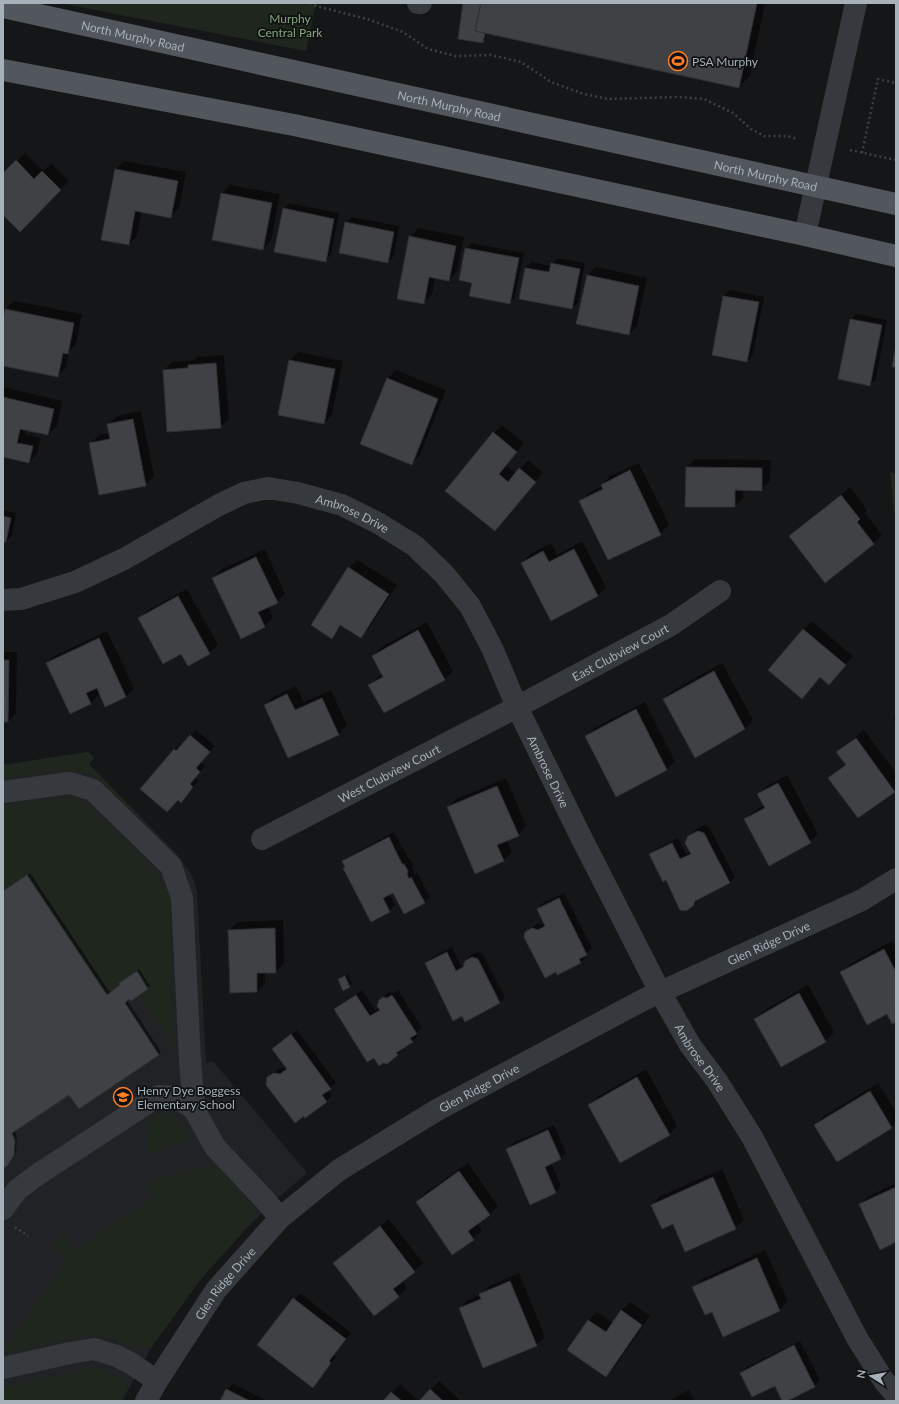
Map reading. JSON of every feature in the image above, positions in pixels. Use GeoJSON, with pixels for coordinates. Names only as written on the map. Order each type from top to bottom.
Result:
{"type":"FeatureCollection","features":[{"type":"Feature","properties":{"kind":"main road","name":"North Murphy Road"},"geometry":{"type":"LineString","coordinates":[[3,7],[896,204]]}},
{"type":"Feature","properties":{"kind":"main road"},"geometry":{"type":"LineString","coordinates":[[3,70],[294,125],[805,234],[896,256]]}},
{"type":"Feature","properties":{"kind":"street"},"geometry":{"type":"LineString","coordinates":[[805,234],[856,3]]}},
{"type":"Feature","properties":{"kind":"street","name":"Ambrose Drive"},"geometry":{"type":"LineString","coordinates":[[3,600],[21,599],[75,582],[124,559],[244,493],[268,488],[298,493],[342,505],[378,523],[415,546],[440,569],[470,606],[492,648],[517,707],[660,992],[690,1044],[717,1081],[752,1137],[857,1338],[884,1381],[896,1395]]}},
{"type":"Feature","properties":{"kind":"street","name":"East Clubview Court"},"geometry":{"type":"LineString","coordinates":[[517,707],[671,625],[720,591]]}},
{"type":"Feature","properties":{"kind":"street","name":"West Clubview Court"},"geometry":{"type":"LineString","coordinates":[[262,839],[517,707]]}},
{"type":"Feature","properties":{"kind":"street"},"geometry":{"type":"LineString","coordinates":[[3,792],[70,783],[93,790],[171,866],[182,898],[190,1060],[194,1109],[215,1147],[280,1218]]}},
{"type":"Feature","properties":{"kind":"street","name":"Glen Ridge Drive"},"geometry":{"type":"LineString","coordinates":[[146,1401],[156,1382],[216,1290],[280,1218],[339,1170],[437,1110],[660,992],[862,900],[896,879]]}},
{"type":"Feature","properties":{"kind":"street"},"geometry":{"type":"LineString","coordinates":[[7,1217],[17,1190],[158,1096],[176,1098],[194,1109]]}},
{"type":"Feature","properties":{"kind":"street"},"geometry":{"type":"LineString","coordinates":[[3,1368],[70,1353],[94,1350],[117,1356],[132,1364],[156,1382]]}},
{"type":"Feature","properties":{"kind":"path"},"geometry":{"type":"LineString","coordinates":[[310,3],[403,32],[428,49],[455,56],[491,55],[520,62],[551,82],[584,94],[608,99],[678,97],[704,99],[733,113],[751,129],[764,136],[787,136],[797,139]]}},
{"type":"Feature","properties":{"kind":"path"},"geometry":{"type":"LineString","coordinates":[[862,153],[878,79],[896,83]]}},
{"type":"Feature","properties":{"kind":"path"},"geometry":{"type":"LineString","coordinates":[[850,150],[896,160]]}},
{"type":"Feature","properties":{"kind":"path"},"geometry":{"type":"LineString","coordinates":[[7,1217],[28,1236]]}},
{"type":"Feature","properties":{"kind":"shaded area","name":"Henry Dye Boggess Elementary School"},"geometry":{"type":"Polygon","coordinates":[[[88,752],[94,758],[89,764],[177,854],[194,880],[197,892],[206,1063],[213,1061],[307,1173],[271,1204],[247,1228],[200,1280],[153,1345],[122,1401],[3,1401],[3,765],[88,752]]]}},
{"type":"Feature","properties":{"kind":"green space","name":"Murphy Central Park"},"geometry":{"type":"Polygon","coordinates":[[[59,3],[316,3],[306,51],[59,3]]]}},
{"type":"Feature","properties":{"kind":"green space"},"geometry":{"type":"Polygon","coordinates":[[[890,472],[896,474],[896,529],[890,472]]]}},
{"type":"Feature","properties":{"kind":"green space"},"geometry":{"type":"Polygon","coordinates":[[[88,752],[94,758],[89,764],[153,830],[100,782],[86,774],[65,770],[33,773],[3,779],[3,765],[88,752]]]}},
{"type":"Feature","properties":{"kind":"green space"},"geometry":{"type":"Polygon","coordinates":[[[65,796],[78,798],[87,805],[129,844],[154,871],[166,887],[169,896],[170,913],[175,1050],[139,995],[148,989],[137,971],[119,983],[120,985],[107,995],[3,891],[3,805],[65,796]]]}},
{"type":"Feature","properties":{"kind":"green space"},"geometry":{"type":"Polygon","coordinates":[[[161,1113],[171,1115],[181,1120],[187,1128],[190,1139],[188,1141],[149,1153],[147,1144],[150,1128],[146,1119],[154,1114],[161,1113]]]}},
{"type":"Feature","properties":{"kind":"green space"},"geometry":{"type":"Polygon","coordinates":[[[214,1165],[219,1168],[254,1207],[254,1219],[200,1280],[153,1345],[142,1349],[131,1347],[106,1337],[83,1336],[3,1354],[3,1340],[10,1343],[67,1258],[54,1249],[55,1243],[60,1236],[63,1234],[66,1236],[75,1249],[155,1196],[146,1184],[147,1181],[214,1165]]]}},
{"type":"Feature","properties":{"kind":"green space"},"geometry":{"type":"Polygon","coordinates":[[[93,1367],[108,1371],[126,1380],[127,1387],[122,1401],[3,1401],[3,1387],[93,1367]]]}},
{"type":"Feature","properties":{"kind":"building"},"geometry":{"type":"Polygon","coordinates":[[[463,3],[481,3],[475,31],[485,33],[483,43],[458,39],[463,3]]]}},
{"type":"Feature","properties":{"kind":"building","name":"PSA Murphy"},"geometry":{"type":"Polygon","coordinates":[[[481,3],[757,3],[739,88],[475,31],[481,3]]]}},
{"type":"Feature","properties":{"kind":"building"},"geometry":{"type":"Polygon","coordinates":[[[16,160],[34,179],[42,171],[61,190],[20,232],[3,215],[3,173],[16,160]]]}},
{"type":"Feature","properties":{"kind":"building"},"geometry":{"type":"Polygon","coordinates":[[[115,169],[178,181],[171,218],[135,211],[129,245],[101,240],[115,169]]]}},
{"type":"Feature","properties":{"kind":"building"},"geometry":{"type":"Polygon","coordinates":[[[221,193],[272,203],[263,250],[212,240],[221,193]]]}},
{"type":"Feature","properties":{"kind":"building"},"geometry":{"type":"Polygon","coordinates":[[[283,208],[334,219],[326,262],[274,252],[283,208]]]}},
{"type":"Feature","properties":{"kind":"building"},"geometry":{"type":"Polygon","coordinates":[[[345,222],[394,232],[388,263],[339,253],[345,222]]]}},
{"type":"Feature","properties":{"kind":"building"},"geometry":{"type":"Polygon","coordinates":[[[409,236],[456,246],[449,281],[429,277],[424,304],[397,299],[409,236]]]}},
{"type":"Feature","properties":{"kind":"building"},"geometry":{"type":"Polygon","coordinates":[[[465,248],[519,258],[510,304],[469,296],[472,283],[459,280],[465,248]]]}},
{"type":"Feature","properties":{"kind":"building"},"geometry":{"type":"Polygon","coordinates":[[[551,263],[580,269],[572,309],[519,299],[525,268],[549,272],[551,263]]]}},
{"type":"Feature","properties":{"kind":"building"},"geometry":{"type":"Polygon","coordinates":[[[587,275],[639,286],[629,335],[576,324],[587,275]]]}},
{"type":"Feature","properties":{"kind":"building"},"geometry":{"type":"Polygon","coordinates":[[[723,296],[759,302],[747,362],[712,355],[723,296]]]}},
{"type":"Feature","properties":{"kind":"building"},"geometry":{"type":"Polygon","coordinates":[[[5,309],[74,323],[68,354],[63,353],[58,377],[3,366],[3,319],[5,309]]]}},
{"type":"Feature","properties":{"kind":"building"},"geometry":{"type":"Polygon","coordinates":[[[850,319],[882,325],[870,386],[838,379],[850,319]]]}},
{"type":"Feature","properties":{"kind":"building"},"geometry":{"type":"Polygon","coordinates":[[[896,346],[896,367],[892,367],[896,346]]]}},
{"type":"Feature","properties":{"kind":"building"},"geometry":{"type":"Polygon","coordinates":[[[289,360],[335,369],[324,424],[278,415],[289,360]]]}},
{"type":"Feature","properties":{"kind":"building"},"geometry":{"type":"Polygon","coordinates":[[[216,363],[221,428],[167,432],[163,370],[188,368],[188,365],[216,363]]]}},
{"type":"Feature","properties":{"kind":"building"},"geometry":{"type":"Polygon","coordinates":[[[387,378],[438,399],[412,465],[360,444],[387,378]]]}},
{"type":"Feature","properties":{"kind":"building"},"geometry":{"type":"Polygon","coordinates":[[[3,397],[54,409],[48,435],[20,429],[17,443],[33,446],[29,463],[3,457],[3,397]]]}},
{"type":"Feature","properties":{"kind":"building"},"geometry":{"type":"Polygon","coordinates":[[[133,419],[146,486],[99,495],[89,443],[110,439],[107,424],[133,419]]]}},
{"type":"Feature","properties":{"kind":"building"},"geometry":{"type":"Polygon","coordinates":[[[493,432],[517,452],[499,474],[508,482],[519,468],[536,482],[495,531],[445,491],[493,432]]]}},
{"type":"Feature","properties":{"kind":"building"},"geometry":{"type":"Polygon","coordinates":[[[686,467],[762,468],[762,491],[735,490],[735,507],[685,507],[686,467]]]}},
{"type":"Feature","properties":{"kind":"building"},"geometry":{"type":"Polygon","coordinates":[[[630,470],[661,535],[608,560],[579,501],[603,489],[601,485],[630,470]]]}},
{"type":"Feature","properties":{"kind":"building"},"geometry":{"type":"Polygon","coordinates":[[[841,495],[860,519],[857,522],[874,544],[825,583],[789,536],[841,495]]]}},
{"type":"Feature","properties":{"kind":"building"},"geometry":{"type":"Polygon","coordinates":[[[3,516],[11,518],[6,542],[3,542],[3,516]]]}},
{"type":"Feature","properties":{"kind":"building"},"geometry":{"type":"Polygon","coordinates":[[[574,549],[598,596],[551,621],[521,563],[543,551],[549,562],[574,549]]]}},
{"type":"Feature","properties":{"kind":"building"},"geometry":{"type":"Polygon","coordinates":[[[256,557],[278,603],[258,612],[265,627],[241,639],[212,578],[256,557]]]}},
{"type":"Feature","properties":{"kind":"building"},"geometry":{"type":"Polygon","coordinates":[[[348,567],[389,594],[361,638],[340,625],[332,639],[311,625],[348,567]]]}},
{"type":"Feature","properties":{"kind":"building"},"geometry":{"type":"Polygon","coordinates":[[[178,596],[210,654],[188,666],[181,654],[163,664],[138,618],[178,596]]]}},
{"type":"Feature","properties":{"kind":"building"},"geometry":{"type":"Polygon","coordinates":[[[803,629],[846,665],[829,685],[820,677],[802,699],[768,670],[803,629]]]}},
{"type":"Feature","properties":{"kind":"building"},"geometry":{"type":"Polygon","coordinates":[[[418,630],[445,680],[384,713],[368,685],[383,677],[372,656],[418,630]]]}},
{"type":"Feature","properties":{"kind":"building"},"geometry":{"type":"Polygon","coordinates":[[[99,638],[126,697],[105,707],[97,688],[86,693],[91,704],[70,714],[46,663],[99,638]]]}},
{"type":"Feature","properties":{"kind":"building"},"geometry":{"type":"Polygon","coordinates":[[[3,660],[9,660],[8,722],[3,722],[3,660]]]}},
{"type":"Feature","properties":{"kind":"building"},"geometry":{"type":"Polygon","coordinates":[[[714,671],[745,729],[695,758],[663,699],[714,671]]]}},
{"type":"Feature","properties":{"kind":"building"},"geometry":{"type":"Polygon","coordinates":[[[287,694],[295,710],[322,698],[339,735],[288,758],[264,705],[287,694]]]}},
{"type":"Feature","properties":{"kind":"building"},"geometry":{"type":"Polygon","coordinates":[[[636,709],[667,770],[616,797],[585,736],[636,709]]]}},
{"type":"Feature","properties":{"kind":"building"},"geometry":{"type":"Polygon","coordinates":[[[190,735],[210,752],[196,768],[200,772],[190,784],[193,787],[181,803],[178,800],[167,812],[140,789],[174,749],[176,751],[190,735]]]}},
{"type":"Feature","properties":{"kind":"building"},"geometry":{"type":"Polygon","coordinates":[[[856,738],[895,792],[858,818],[828,778],[846,765],[836,752],[856,738]]]}},
{"type":"Feature","properties":{"kind":"building"},"geometry":{"type":"Polygon","coordinates":[[[778,783],[811,843],[769,866],[744,819],[765,808],[757,794],[778,783]]]}},
{"type":"Feature","properties":{"kind":"building"},"geometry":{"type":"Polygon","coordinates":[[[497,786],[519,836],[497,845],[504,861],[475,874],[447,807],[497,786]]]}},
{"type":"Feature","properties":{"kind":"building"},"geometry":{"type":"Polygon","coordinates":[[[698,831],[704,833],[730,883],[695,901],[693,906],[686,911],[680,910],[666,880],[663,882],[649,854],[672,843],[680,859],[691,854],[685,843],[688,836],[698,831]]]}},
{"type":"Feature","properties":{"kind":"building"},"geometry":{"type":"Polygon","coordinates":[[[389,837],[402,864],[404,864],[408,871],[407,874],[409,879],[411,877],[425,903],[404,914],[393,893],[383,898],[390,912],[371,922],[343,868],[345,867],[342,861],[389,837]]]}},
{"type":"Feature","properties":{"kind":"building"},"geometry":{"type":"Polygon","coordinates":[[[27,875],[107,995],[120,985],[119,983],[137,971],[148,989],[131,1001],[129,999],[125,1003],[159,1055],[79,1109],[69,1095],[12,1133],[15,1141],[14,1155],[8,1165],[3,1169],[3,891],[27,875]]]}},
{"type":"Feature","properties":{"kind":"building"},"geometry":{"type":"Polygon","coordinates":[[[559,898],[587,955],[579,959],[581,963],[557,975],[556,972],[545,978],[524,937],[525,932],[532,928],[538,930],[545,926],[537,909],[559,898]]]}},
{"type":"Feature","properties":{"kind":"building"},"geometry":{"type":"Polygon","coordinates":[[[275,928],[276,973],[257,973],[257,992],[230,993],[228,930],[275,928]]]}},
{"type":"Feature","properties":{"kind":"building"},"geometry":{"type":"Polygon","coordinates":[[[884,949],[896,972],[896,1022],[892,1024],[887,1014],[867,1025],[840,972],[884,949]]]}},
{"type":"Feature","properties":{"kind":"building"},"geometry":{"type":"Polygon","coordinates":[[[447,952],[456,971],[463,967],[465,961],[472,957],[478,959],[500,1003],[465,1022],[462,1016],[453,1021],[425,963],[447,952]]]}},
{"type":"Feature","properties":{"kind":"building"},"geometry":{"type":"Polygon","coordinates":[[[345,976],[350,987],[343,991],[338,979],[345,976]]]}},
{"type":"Feature","properties":{"kind":"building"},"geometry":{"type":"Polygon","coordinates":[[[799,993],[826,1042],[781,1067],[754,1019],[799,993]]]}},
{"type":"Feature","properties":{"kind":"building"},"geometry":{"type":"Polygon","coordinates":[[[356,995],[370,1016],[380,1010],[377,1006],[379,1000],[383,997],[387,998],[392,995],[417,1034],[410,1038],[413,1042],[396,1053],[398,1055],[387,1064],[383,1063],[379,1066],[374,1058],[367,1062],[334,1009],[356,995]]]}},
{"type":"Feature","properties":{"kind":"building"},"geometry":{"type":"Polygon","coordinates":[[[291,1034],[331,1089],[322,1095],[327,1102],[305,1118],[304,1116],[295,1123],[266,1085],[267,1077],[274,1073],[280,1074],[287,1069],[272,1049],[291,1034]]]}},
{"type":"Feature","properties":{"kind":"building"},"geometry":{"type":"Polygon","coordinates":[[[637,1077],[670,1135],[620,1163],[588,1105],[637,1077]]]}},
{"type":"Feature","properties":{"kind":"building"},"geometry":{"type":"Polygon","coordinates":[[[870,1091],[892,1128],[837,1162],[814,1125],[870,1091]]]}},
{"type":"Feature","properties":{"kind":"building"},"geometry":{"type":"Polygon","coordinates":[[[548,1130],[561,1159],[545,1167],[556,1193],[530,1205],[506,1149],[548,1130]]]}},
{"type":"Feature","properties":{"kind":"building"},"geometry":{"type":"Polygon","coordinates":[[[459,1171],[490,1215],[468,1231],[474,1240],[452,1255],[416,1202],[459,1171]]]}},
{"type":"Feature","properties":{"kind":"building"},"geometry":{"type":"Polygon","coordinates":[[[713,1177],[736,1229],[685,1252],[673,1224],[662,1229],[651,1205],[713,1177]]]}},
{"type":"Feature","properties":{"kind":"building"},"geometry":{"type":"Polygon","coordinates":[[[896,1187],[896,1242],[880,1250],[859,1204],[896,1187]]]}},
{"type":"Feature","properties":{"kind":"building"},"geometry":{"type":"Polygon","coordinates":[[[380,1226],[415,1272],[393,1289],[399,1297],[374,1316],[333,1263],[380,1226]]]}},
{"type":"Feature","properties":{"kind":"building"},"geometry":{"type":"Polygon","coordinates":[[[757,1258],[780,1311],[723,1337],[712,1312],[705,1315],[692,1287],[757,1258]]]}},
{"type":"Feature","properties":{"kind":"building"},"geometry":{"type":"Polygon","coordinates":[[[510,1281],[537,1346],[483,1368],[459,1308],[481,1299],[479,1294],[510,1281]]]}},
{"type":"Feature","properties":{"kind":"building"},"geometry":{"type":"Polygon","coordinates":[[[293,1298],[346,1339],[329,1361],[331,1363],[313,1388],[257,1345],[293,1298]]]}},
{"type":"Feature","properties":{"kind":"building"},"geometry":{"type":"Polygon","coordinates":[[[621,1310],[642,1325],[606,1377],[567,1350],[588,1320],[606,1332],[621,1310]]]}},
{"type":"Feature","properties":{"kind":"building"},"geometry":{"type":"Polygon","coordinates":[[[794,1345],[815,1387],[787,1401],[782,1401],[775,1386],[752,1397],[740,1373],[794,1345]]]}},
{"type":"Feature","properties":{"kind":"building"},"geometry":{"type":"Polygon","coordinates":[[[226,1389],[250,1401],[220,1401],[226,1389]]]}},
{"type":"Feature","properties":{"kind":"building"},"geometry":{"type":"Polygon","coordinates":[[[430,1389],[443,1401],[419,1401],[430,1389]]]}},
{"type":"Feature","properties":{"kind":"building"},"geometry":{"type":"Polygon","coordinates":[[[391,1392],[402,1401],[383,1401],[391,1392]]]}},
{"type":"Feature","properties":{"kind":"place","name":"PSA Murphy"},"geometry":{"type":"Point","coordinates":[678,61]}},
{"type":"Feature","properties":{"kind":"place","name":"Henry Dye Boggess Elementary School"},"geometry":{"type":"Point","coordinates":[123,1097]}}]}
